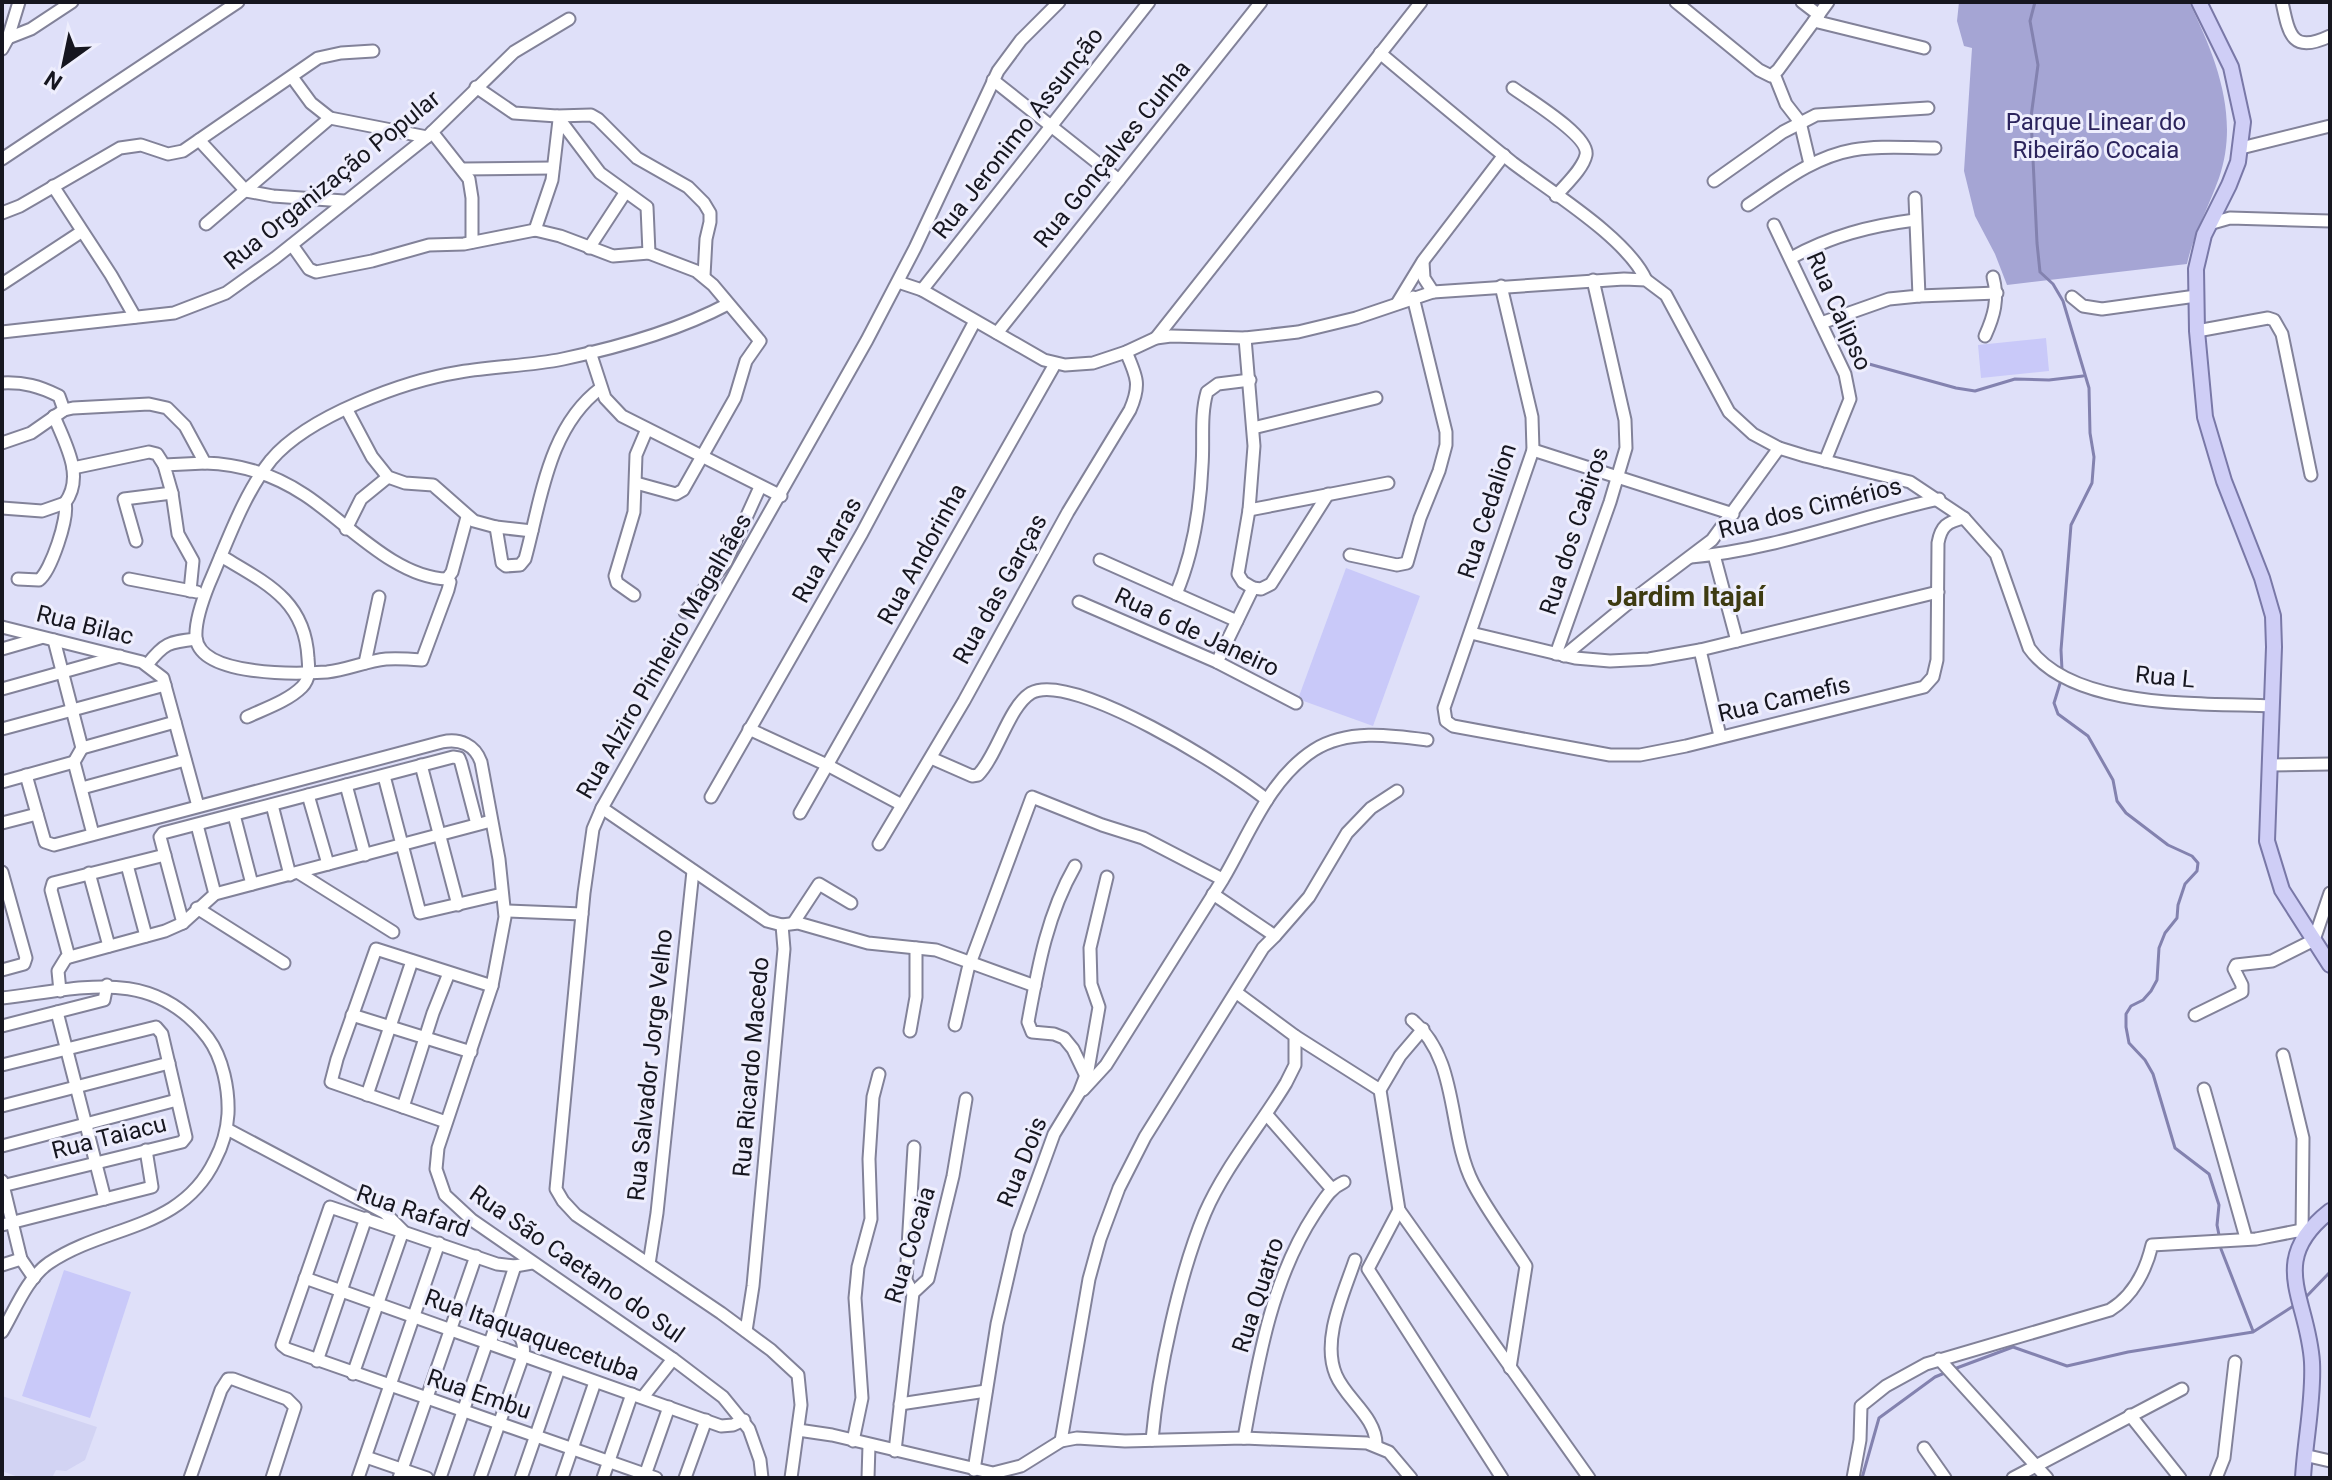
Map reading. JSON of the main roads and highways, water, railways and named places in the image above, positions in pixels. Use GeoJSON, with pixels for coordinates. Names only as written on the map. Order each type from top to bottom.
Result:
{"type":"FeatureCollection","features":[{"type":"Feature","properties":{"kind":"main road"},"geometry":{"type":"LineString","coordinates":[[2199,2],[2231,67],[2243,122],[2241,148],[2229,185],[2209,224],[2196,269],[2197,331],[2205,417],[2224,481],[2262,578],[2273,616],[2267,841],[2282,890],[2330,965]]}},
{"type":"Feature","properties":{"kind":"main road"},"geometry":{"type":"LineString","coordinates":[[2303,1478],[2312,1360],[2294,1264],[2302,1234],[2330,1211]]}},
{"type":"Feature","properties":{"kind":"waterway"},"geometry":{"type":"LineString","coordinates":[[2035,2],[2030,21],[2038,65],[2031,117],[2040,272],[2053,284],[2063,301],[2089,388],[2094,457],[2092,483],[2071,525],[2062,670]]}},
{"type":"Feature","properties":{"kind":"waterway"},"geometry":{"type":"LineString","coordinates":[[1869,364],[1975,391],[2015,379],[2049,380],[2083,376]]}},
{"type":"Feature","properties":{"kind":"waterway"},"geometry":{"type":"LineString","coordinates":[[2062,677],[2054,703],[2058,714],[2088,736],[2113,780],[2117,801],[2126,813],[2198,863],[2197,871],[2185,884],[2177,918],[2165,933],[2159,948],[2157,980],[2143,1000],[2131,1006],[2126,1014],[2126,1027],[2129,1043],[2153,1074],[2175,1148],[2209,1174],[2219,1205],[2219,1235]]}},
{"type":"Feature","properties":{"kind":"waterway"},"geometry":{"type":"LineString","coordinates":[[2221,1249],[2253,1331]]}},
{"type":"Feature","properties":{"kind":"waterway"},"geometry":{"type":"LineString","coordinates":[[2305,1298],[2330,1272]]}},
{"type":"Feature","properties":{"kind":"waterway"},"geometry":{"type":"LineString","coordinates":[[1954,1369],[2013,1347],[2067,1366],[2128,1352],[2253,1332],[2295,1305]]}},
{"type":"Feature","properties":{"kind":"waterway"},"geometry":{"type":"LineString","coordinates":[[1862,1478],[1879,1418],[1935,1377],[1947,1372]]}},
{"type":"Feature","properties":{"kind":"district","name":"Jardim Itajaí"},"geometry":{"type":"Point","coordinates":[1686,596]}},
{"type":"Feature","properties":{"kind":"park label","name":"Parque Linear do Ribeirão Cocaia"},"geometry":{"type":"Point","coordinates":[2096,136]}}]}
